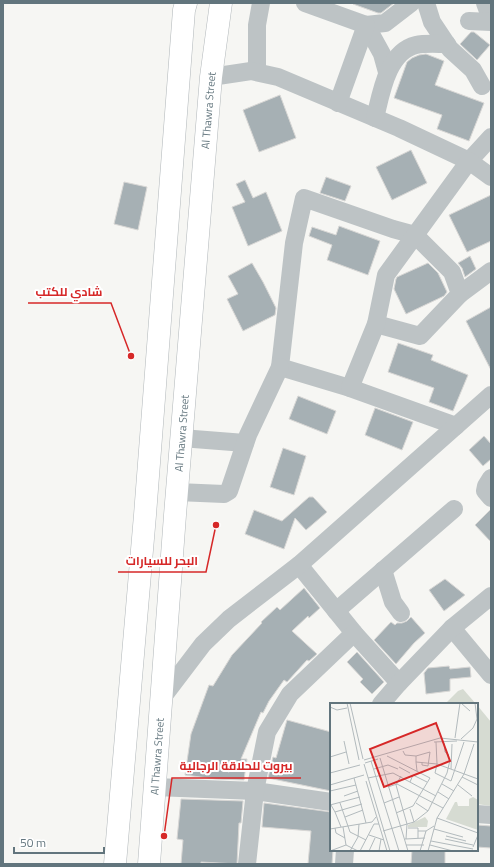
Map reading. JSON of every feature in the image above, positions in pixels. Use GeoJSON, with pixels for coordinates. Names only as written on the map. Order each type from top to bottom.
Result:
{"type":"FeatureCollection","features":[{"type":"Feature","properties":{"kind":"main road"},"geometry":{"type":"LineString","coordinates":[[115,864],[125,733],[145,515],[184,10],[186,3]]}},
{"type":"Feature","properties":{"kind":"main road","name":"Al Thawra Street"},"geometry":{"type":"LineString","coordinates":[[149,864],[181,438],[211,77],[221,3]]}},
{"type":"Feature","properties":{"kind":"main road"},"geometry":{"type":"LineString","coordinates":[[148,465],[164,469],[172,468],[179,464]]}},
{"type":"Feature","properties":{"kind":"main road"},"geometry":{"type":"LineString","coordinates":[[145,515],[160,512],[175,515]]}},
{"type":"Feature","properties":{"kind":"street"},"geometry":{"type":"LineString","coordinates":[[257,72],[257,25],[261,3]]}},
{"type":"Feature","properties":{"kind":"street"},"geometry":{"type":"LineString","coordinates":[[305,3],[366,25],[385,23],[411,3]]}},
{"type":"Feature","properties":{"kind":"street"},"geometry":{"type":"LineString","coordinates":[[426,3],[432,22],[450,49],[473,70],[482,86]]}},
{"type":"Feature","properties":{"kind":"street"},"geometry":{"type":"LineString","coordinates":[[469,21],[491,21],[485,3]]}},
{"type":"Feature","properties":{"kind":"street"},"geometry":{"type":"LineString","coordinates":[[338,103],[366,25]]}},
{"type":"Feature","properties":{"kind":"street"},"geometry":{"type":"LineString","coordinates":[[366,25],[382,54],[387,72]]}},
{"type":"Feature","properties":{"kind":"street"},"geometry":{"type":"LineString","coordinates":[[375,118],[387,72],[396,59],[408,49],[416,45],[447,44]]}},
{"type":"Feature","properties":{"kind":"street"},"geometry":{"type":"LineString","coordinates":[[211,77],[251,71],[278,77],[375,118],[469,161],[491,177]]}},
{"type":"Feature","properties":{"kind":"street"},"geometry":{"type":"LineString","coordinates":[[350,388],[376,324],[386,275],[469,161],[491,137]]}},
{"type":"Feature","properties":{"kind":"street"},"geometry":{"type":"LineString","coordinates":[[177,492],[224,494],[229,490],[245,443],[280,367],[294,243],[304,198],[393,229],[415,235],[452,272],[460,294]]}},
{"type":"Feature","properties":{"kind":"street"},"geometry":{"type":"LineString","coordinates":[[376,324],[420,336],[460,294],[491,271]]}},
{"type":"Feature","properties":{"kind":"street"},"geometry":{"type":"LineString","coordinates":[[280,367],[350,388],[456,426]]}},
{"type":"Feature","properties":{"kind":"street"},"geometry":{"type":"LineString","coordinates":[[162,698],[203,644],[230,619],[299,565],[491,395]]}},
{"type":"Feature","properties":{"kind":"street"},"geometry":{"type":"LineString","coordinates":[[181,438],[245,443]]}},
{"type":"Feature","properties":{"kind":"street"},"geometry":{"type":"LineString","coordinates":[[491,478],[486,486],[485,492],[491,498]]}},
{"type":"Feature","properties":{"kind":"street"},"geometry":{"type":"LineString","coordinates":[[336,611],[454,508]]}},
{"type":"Feature","properties":{"kind":"street"},"geometry":{"type":"LineString","coordinates":[[299,565],[354,633],[398,683]]}},
{"type":"Feature","properties":{"kind":"street"},"geometry":{"type":"LineString","coordinates":[[383,570],[393,602],[401,612]]}},
{"type":"Feature","properties":{"kind":"street"},"geometry":{"type":"LineString","coordinates":[[382,703],[398,683],[452,628],[491,596]]}},
{"type":"Feature","properties":{"kind":"street"},"geometry":{"type":"LineString","coordinates":[[452,628],[491,675]]}},
{"type":"Feature","properties":{"kind":"street"},"geometry":{"type":"LineString","coordinates":[[247,864],[254,791],[267,732],[290,694],[354,633]]}},
{"type":"Feature","properties":{"kind":"street"},"geometry":{"type":"LineString","coordinates":[[155,787],[254,791],[330,802]]}},
{"type":"Feature","properties":{"kind":"street"},"geometry":{"type":"LineString","coordinates":[[478,814],[491,815]]}},
{"type":"Feature","properties":{"kind":"street"},"geometry":{"type":"LineString","coordinates":[[344,864],[345,851]]}},
{"type":"Feature","properties":{"kind":"shaded area"},"geometry":{"type":"Polygon","coordinates":[[[463,689],[475,703],[446,703],[458,691],[463,689]]]}},
{"type":"Feature","properties":{"kind":"shaded area"},"geometry":{"type":"Polygon","coordinates":[[[478,706],[491,722],[491,806],[478,804],[478,706]]]}},
{"type":"Feature","properties":{"kind":"building"},"geometry":{"type":"Polygon","coordinates":[[[394,3],[381,13],[378,13],[353,4],[394,3]]]}},
{"type":"Feature","properties":{"kind":"building"},"geometry":{"type":"Polygon","coordinates":[[[471,32],[474,32],[490,45],[477,60],[460,44],[471,32]]]}},
{"type":"Feature","properties":{"kind":"building"},"geometry":{"type":"Polygon","coordinates":[[[426,54],[444,61],[435,85],[484,103],[469,141],[437,129],[442,115],[394,98],[407,62],[419,55],[426,54]]]}},
{"type":"Feature","properties":{"kind":"building"},"geometry":{"type":"Polygon","coordinates":[[[280,95],[296,138],[259,152],[243,110],[280,95]]]}},
{"type":"Feature","properties":{"kind":"building"},"geometry":{"type":"Polygon","coordinates":[[[411,150],[427,183],[392,200],[376,167],[411,150]]]}},
{"type":"Feature","properties":{"kind":"building"},"geometry":{"type":"Polygon","coordinates":[[[326,177],[351,186],[345,201],[320,193],[326,177]]]}},
{"type":"Feature","properties":{"kind":"building"},"geometry":{"type":"Polygon","coordinates":[[[245,180],[253,198],[266,192],[282,231],[248,246],[232,207],[245,202],[236,184],[245,180]]]}},
{"type":"Feature","properties":{"kind":"building"},"geometry":{"type":"Polygon","coordinates":[[[124,182],[147,187],[138,230],[114,224],[124,182]]]}},
{"type":"Feature","properties":{"kind":"building"},"geometry":{"type":"Polygon","coordinates":[[[491,195],[491,241],[467,252],[449,215],[491,195]]]}},
{"type":"Feature","properties":{"kind":"building"},"geometry":{"type":"Polygon","coordinates":[[[339,226],[380,241],[368,275],[327,260],[332,245],[309,236],[312,227],[336,235],[339,226]]]}},
{"type":"Feature","properties":{"kind":"building"},"geometry":{"type":"Polygon","coordinates":[[[470,256],[476,269],[465,277],[462,268],[458,263],[470,256]]]}},
{"type":"Feature","properties":{"kind":"building"},"geometry":{"type":"Polygon","coordinates":[[[252,263],[276,308],[275,315],[243,331],[227,299],[238,294],[228,276],[252,263]]]}},
{"type":"Feature","properties":{"kind":"building"},"geometry":{"type":"Polygon","coordinates":[[[428,263],[438,273],[447,292],[444,296],[406,314],[394,289],[396,279],[397,277],[428,263]]]}},
{"type":"Feature","properties":{"kind":"building"},"geometry":{"type":"Polygon","coordinates":[[[491,307],[491,370],[466,321],[491,307]]]}},
{"type":"Feature","properties":{"kind":"building"},"geometry":{"type":"Polygon","coordinates":[[[398,343],[433,355],[431,360],[468,375],[453,411],[429,402],[434,388],[388,372],[398,343]]]}},
{"type":"Feature","properties":{"kind":"building"},"geometry":{"type":"Polygon","coordinates":[[[298,396],[336,411],[327,434],[289,419],[298,396]]]}},
{"type":"Feature","properties":{"kind":"building"},"geometry":{"type":"Polygon","coordinates":[[[375,408],[413,422],[402,450],[365,435],[375,408]]]}},
{"type":"Feature","properties":{"kind":"building"},"geometry":{"type":"Polygon","coordinates":[[[484,436],[491,444],[491,459],[483,466],[469,450],[484,436]]]}},
{"type":"Feature","properties":{"kind":"building"},"geometry":{"type":"Polygon","coordinates":[[[283,448],[306,456],[294,495],[270,487],[283,448]]]}},
{"type":"Feature","properties":{"kind":"building"},"geometry":{"type":"Polygon","coordinates":[[[309,497],[313,497],[327,512],[306,530],[295,518],[284,549],[245,534],[254,510],[282,521],[309,497]]]}},
{"type":"Feature","properties":{"kind":"building"},"geometry":{"type":"Polygon","coordinates":[[[491,509],[491,542],[475,525],[491,509]]]}},
{"type":"Feature","properties":{"kind":"building"},"geometry":{"type":"Polygon","coordinates":[[[445,579],[465,595],[444,611],[429,590],[445,579]]]}},
{"type":"Feature","properties":{"kind":"building"},"geometry":{"type":"Polygon","coordinates":[[[304,588],[320,608],[309,618],[308,616],[292,631],[317,654],[309,661],[307,660],[287,682],[284,680],[269,701],[263,713],[261,712],[241,759],[247,759],[244,780],[216,779],[185,775],[191,734],[209,685],[213,686],[232,655],[262,623],[261,622],[277,607],[280,610],[304,588]]]}},
{"type":"Feature","properties":{"kind":"building"},"geometry":{"type":"Polygon","coordinates":[[[411,617],[425,633],[414,643],[396,664],[374,640],[391,622],[395,625],[397,623],[407,621],[411,617]]]}},
{"type":"Feature","properties":{"kind":"building"},"geometry":{"type":"Polygon","coordinates":[[[357,652],[384,682],[372,694],[360,682],[363,679],[347,662],[357,652]]]}},
{"type":"Feature","properties":{"kind":"building"},"geometry":{"type":"Polygon","coordinates":[[[449,666],[450,669],[470,667],[471,677],[450,679],[450,691],[426,694],[424,673],[428,668],[449,666]]]}},
{"type":"Feature","properties":{"kind":"building"},"geometry":{"type":"Polygon","coordinates":[[[287,720],[330,732],[330,791],[268,778],[273,757],[276,758],[287,720]]]}},
{"type":"Feature","properties":{"kind":"building"},"geometry":{"type":"Polygon","coordinates":[[[181,799],[243,801],[241,823],[239,823],[237,864],[201,862],[201,864],[181,864],[183,840],[177,839],[181,799]]]}},
{"type":"Feature","properties":{"kind":"building"},"geometry":{"type":"Polygon","coordinates":[[[264,803],[330,812],[330,851],[333,851],[332,864],[308,864],[311,831],[262,827],[264,803]]]}},
{"type":"Feature","properties":{"kind":"building"},"geometry":{"type":"Polygon","coordinates":[[[478,825],[491,826],[491,848],[478,847],[478,825]]]}},
{"type":"Feature","properties":{"kind":"building"},"geometry":{"type":"Polygon","coordinates":[[[412,851],[445,851],[445,864],[411,864],[412,851]]]}},
{"type":"Feature","properties":{"kind":"place","name":"شادي للكتب"},"geometry":{"type":"Point","coordinates":[131,356]}},
{"type":"Feature","properties":{"kind":"place","name":"البحر للسيارات"},"geometry":{"type":"Point","coordinates":[216,525]}},
{"type":"Feature","properties":{"kind":"place","name":"بيروت للحلاقة الرجالية"},"geometry":{"type":"Point","coordinates":[164,836]}}]}
